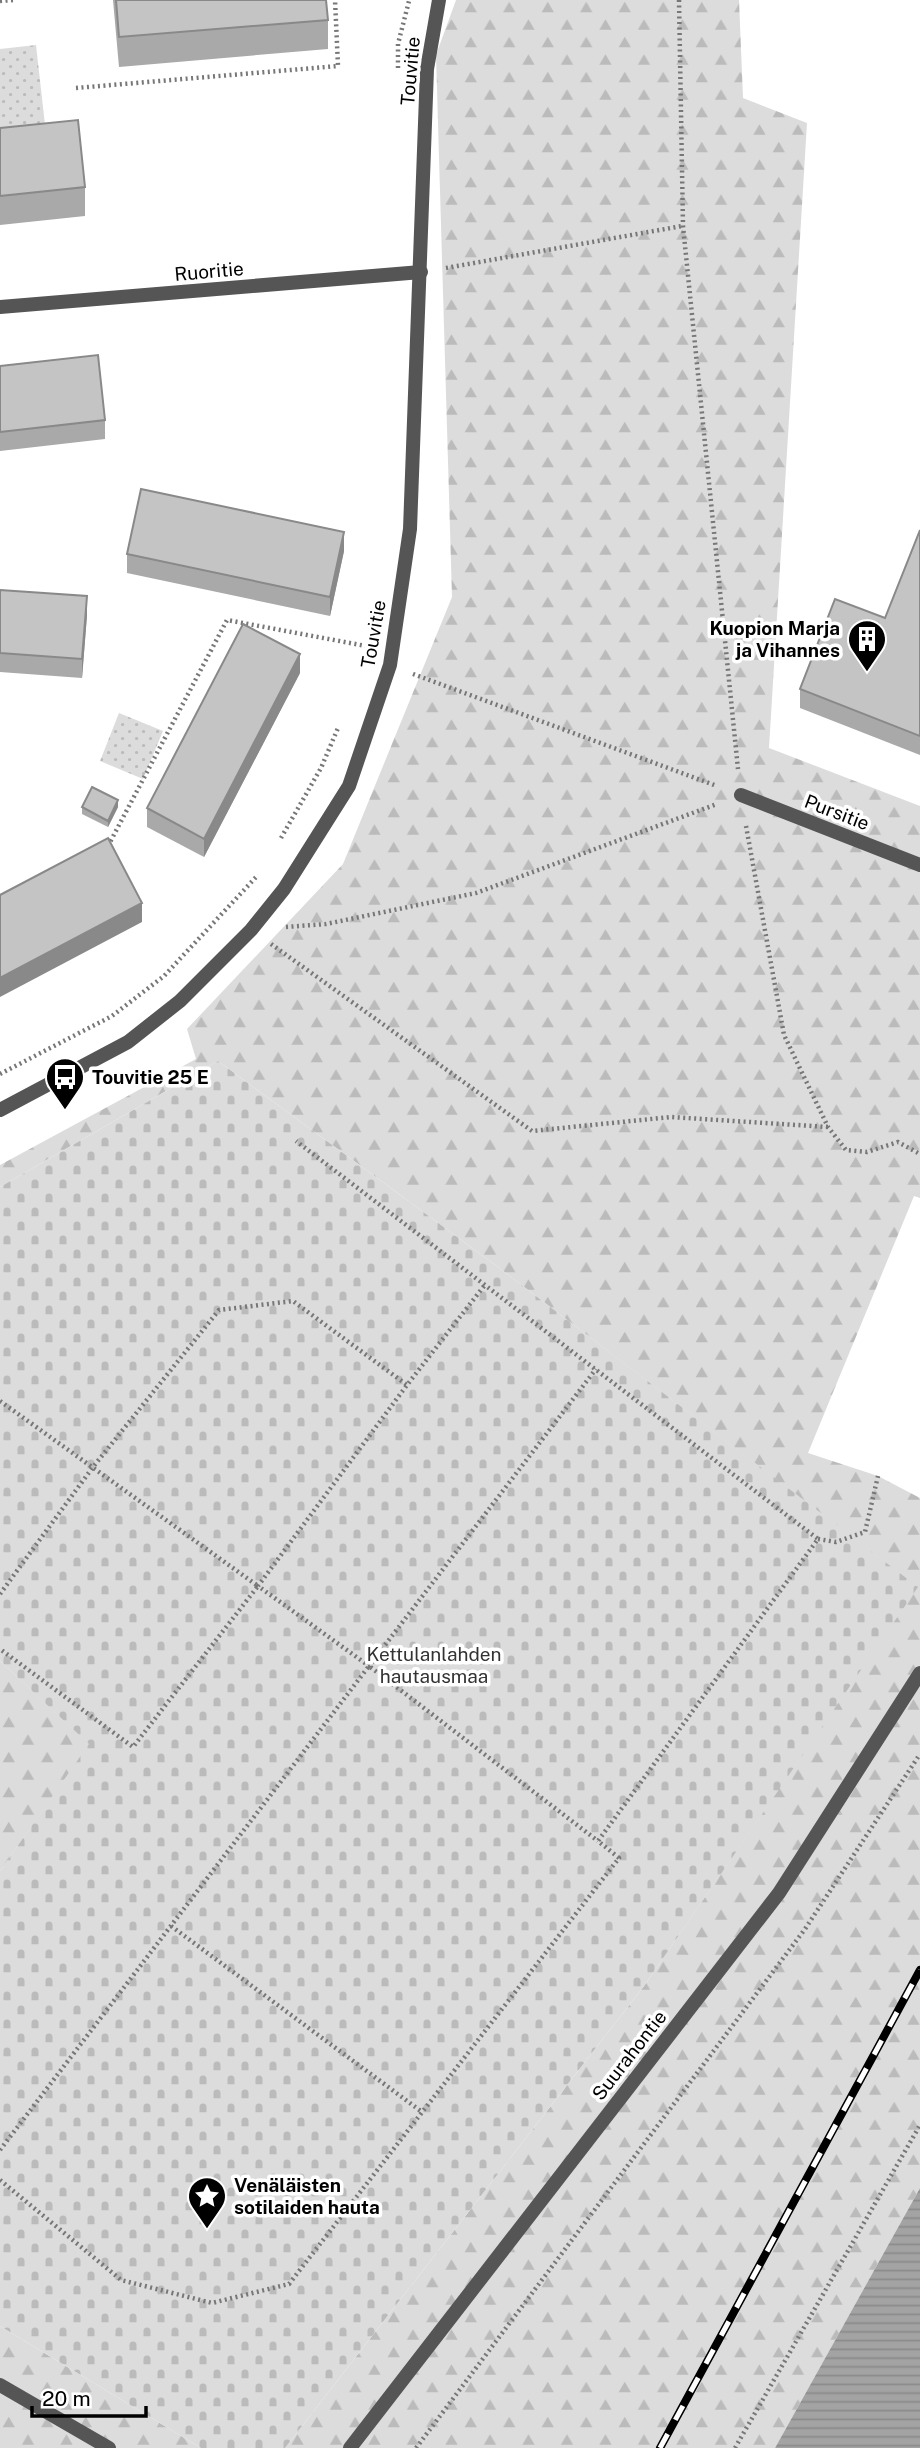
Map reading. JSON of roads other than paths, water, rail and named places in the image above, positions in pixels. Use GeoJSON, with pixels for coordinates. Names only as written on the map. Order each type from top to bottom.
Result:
{"type":"FeatureCollection","features":[{"type":"Feature","properties":{"kind":"street","name":"Touvitie"},"geometry":{"type":"LineString","coordinates":[[0,1110],[128,1042],[180,1001],[251,930],[284,889],[349,786],[390,666],[410,529],[427,69],[439,0]]}},
{"type":"Feature","properties":{"kind":"street","name":"Ruoritie"},"geometry":{"type":"LineString","coordinates":[[0,307],[421,272]]}},
{"type":"Feature","properties":{"kind":"street","name":"Pursitie"},"geometry":{"type":"LineString","coordinates":[[741,795],[920,865]]}},
{"type":"Feature","properties":{"kind":"street","name":"Suurahontie"},"geometry":{"type":"LineString","coordinates":[[350,2448],[779,1893],[920,1673]]}},
{"type":"Feature","properties":{"kind":"street"},"geometry":{"type":"LineString","coordinates":[[0,2385],[109,2448]]}},
{"type":"Feature","properties":{"kind":"railway"},"geometry":{"type":"LineString","coordinates":[[660,2448],[920,1970]]}},
{"type":"Feature","properties":{"kind":"place","name":"Kuopion Marja ja Vihannes"},"geometry":{"type":"Point","coordinates":[867,673]}},
{"type":"Feature","properties":{"kind":"place","name":"Touvitie 25 E"},"geometry":{"type":"Point","coordinates":[65,1111]}},
{"type":"Feature","properties":{"kind":"place","name":"Venäläisten sotilaiden hauta"},"geometry":{"type":"Point","coordinates":[207,2230]}},
{"type":"Feature","properties":{"kind":"park label","name":"Kettulanlahden hautausmaa"},"geometry":{"type":"Point","coordinates":[434,1665]}}]}
